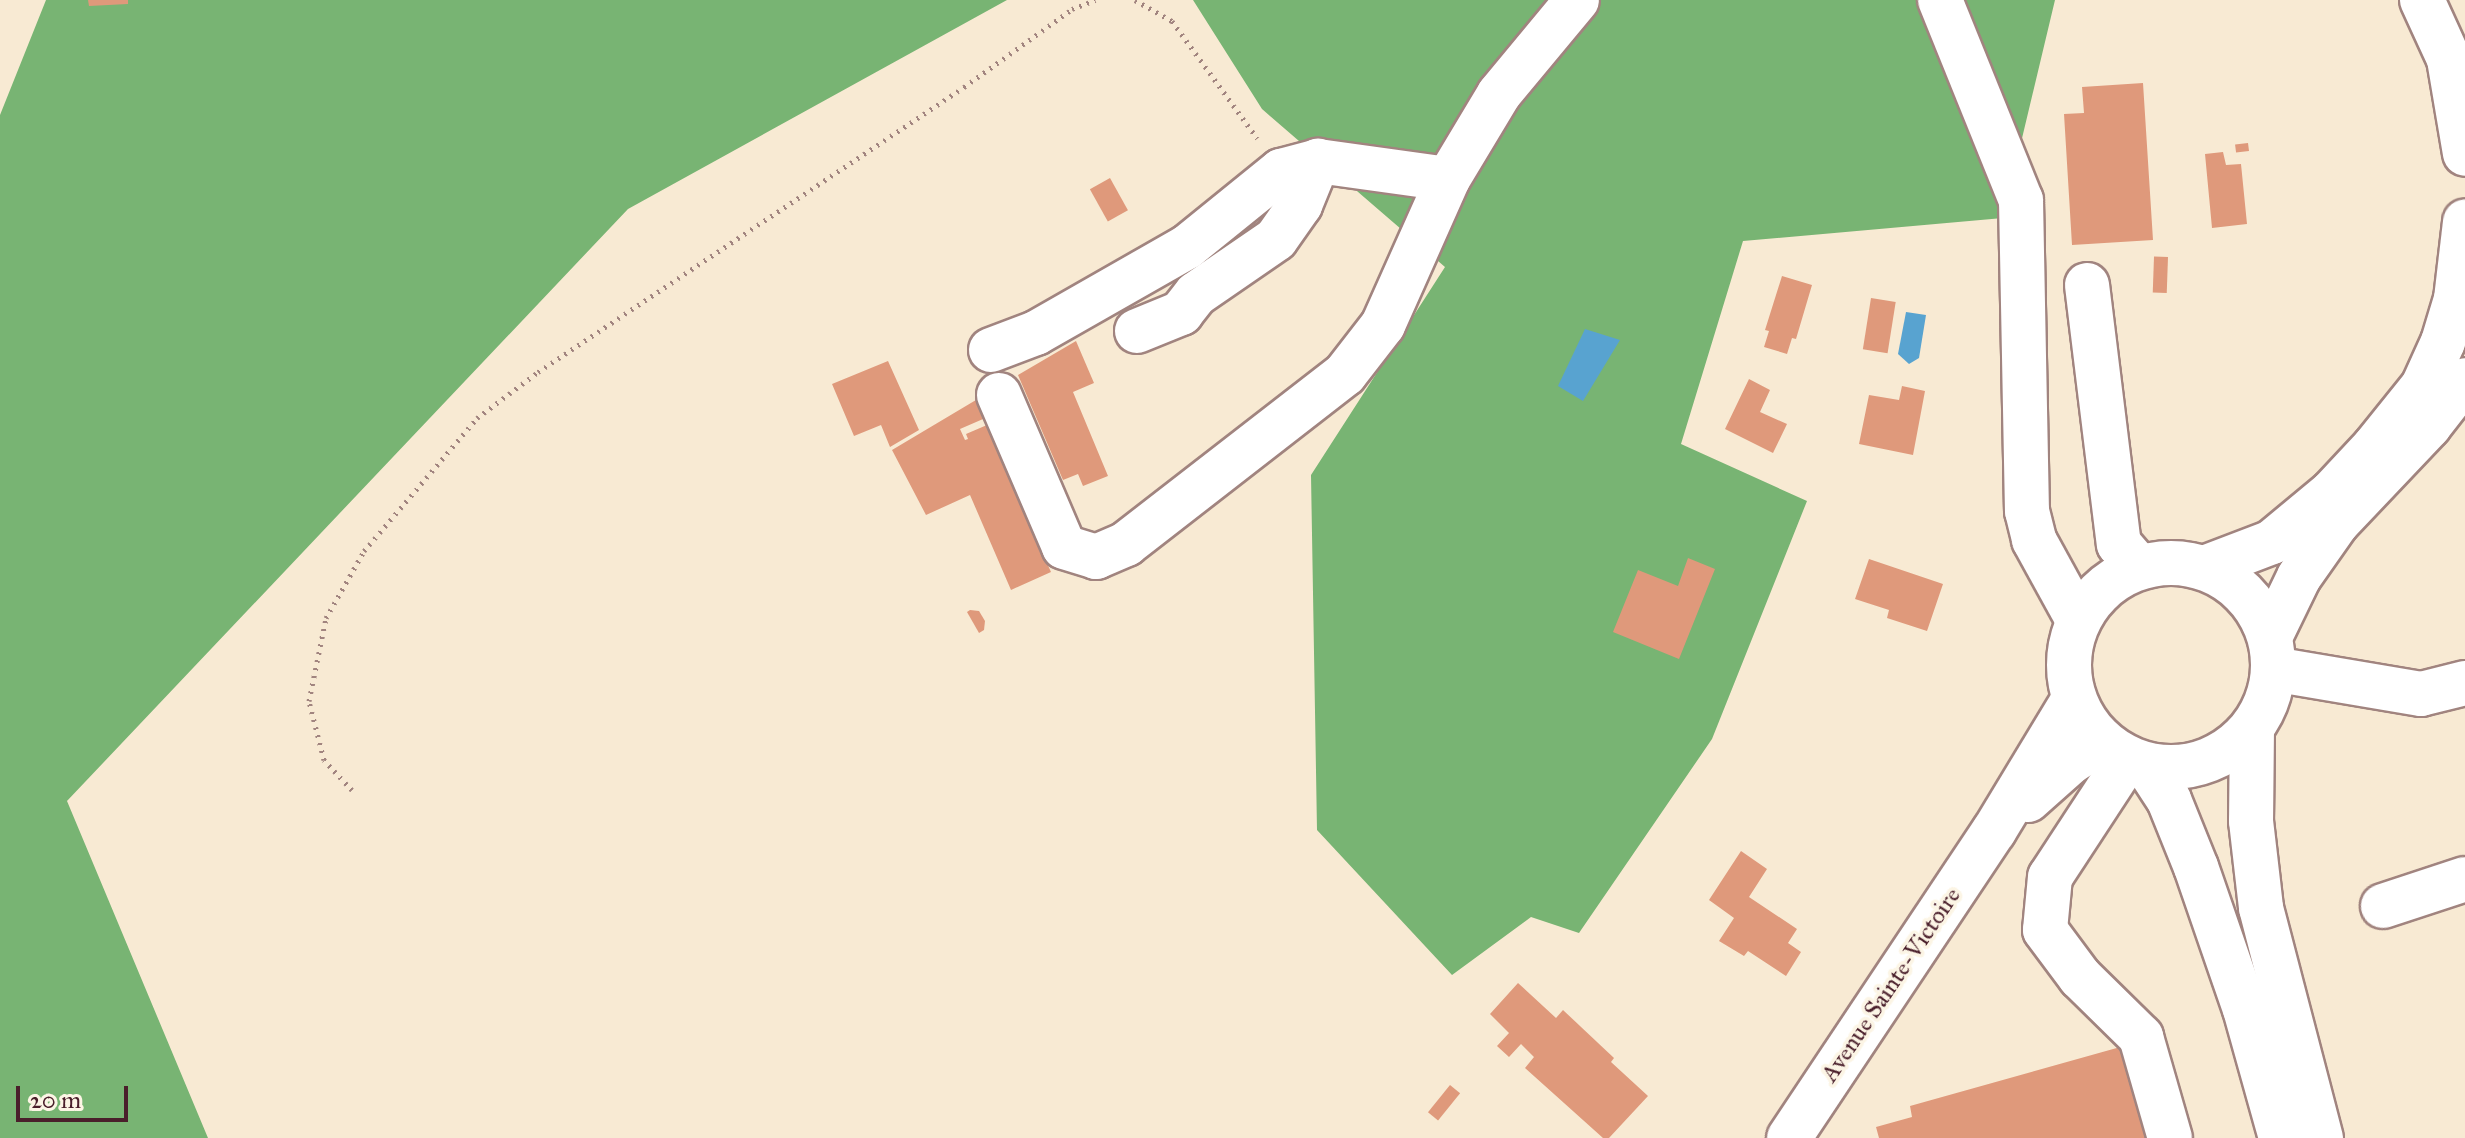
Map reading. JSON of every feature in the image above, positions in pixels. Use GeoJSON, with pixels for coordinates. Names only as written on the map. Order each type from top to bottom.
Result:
{"type":"FeatureCollection","features":[{"type":"Feature","properties":{"kind":"main road"},"geometry":{"type":"LineString","coordinates":[[999,395],[1064,547],[1096,557],[1126,544],[1345,374],[1383,325],[1448,179],[1499,94],[1577,0]]}},
{"type":"Feature","properties":{"kind":"main road"},"geometry":{"type":"LineString","coordinates":[[1940,0],[2021,200],[2027,511],[2034,540],[2078,620]]}},
{"type":"Feature","properties":{"kind":"main road"},"geometry":{"type":"LineString","coordinates":[[2422,0],[2449,59],[2465,154]]}},
{"type":"Feature","properties":{"kind":"main road"},"geometry":{"type":"LineString","coordinates":[[991,350],[1036,333],[1187,247],[1300,166],[1448,179]]}},
{"type":"Feature","properties":{"kind":"main road"},"geometry":{"type":"LineString","coordinates":[[1137,331],[1181,313],[1196,294],[1276,239],[1300,205],[1300,166]]}},
{"type":"Feature","properties":{"kind":"main road"},"geometry":{"type":"LineString","coordinates":[[2204,568],[2272,542],[2308,512],[2374,447],[2423,386],[2443,342],[2456,299],[2465,238]]}},
{"type":"Feature","properties":{"kind":"main road"},"geometry":{"type":"LineString","coordinates":[[2087,285],[2119,544],[2139,567]]}},
{"type":"Feature","properties":{"kind":"main road"},"geometry":{"type":"LineString","coordinates":[[2126,755],[2175,768],[2205,762],[2231,749],[2252,728],[2267,700],[2272,653],[2299,577],[2337,523],[2429,426],[2465,380]]}},
{"type":"Feature","properties":{"kind":"main road"},"geometry":{"type":"LineString","coordinates":[[2272,653],[2256,607],[2241,591],[2204,568],[2171,562],[2139,567],[2114,579],[2094,597],[2078,620],[2070,645],[2068,672],[2074,699],[2085,722],[2126,755],[2169,800],[2196,867],[2245,1009],[2281,1138]]}},
{"type":"Feature","properties":{"kind":"main road"},"geometry":{"type":"LineString","coordinates":[[2272,653],[2421,694],[2465,683]]}},
{"type":"Feature","properties":{"kind":"main road","name":"Avenue Sainte-Victoire"},"geometry":{"type":"LineString","coordinates":[[1789,1138],[1994,831],[2074,699]]}},
{"type":"Feature","properties":{"kind":"main road"},"geometry":{"type":"LineString","coordinates":[[2252,728],[2251,821],[2261,908],[2321,1138]]}},
{"type":"Feature","properties":{"kind":"main road"},"geometry":{"type":"LineString","coordinates":[[2126,755],[2050,877],[2045,930],[2080,977],[2141,1037],[2170,1138]]}},
{"type":"Feature","properties":{"kind":"main road","name":"Avenue Sainte-Victoire"},"geometry":{"type":"LineString","coordinates":[[1994,831],[2072,761],[2126,755]]}},
{"type":"Feature","properties":{"kind":"main road"},"geometry":{"type":"LineString","coordinates":[[2383,906],[2465,879]]}},
{"type":"Feature","properties":{"kind":"path"},"geometry":{"type":"LineString","coordinates":[[352,790],[324,760],[309,701],[326,618],[364,551],[477,418],[538,372],[964,87],[1072,9],[1095,0]]}},
{"type":"Feature","properties":{"kind":"path"},"geometry":{"type":"LineString","coordinates":[[1135,0],[1172,21],[1300,166]]}},
{"type":"Feature","properties":{"kind":"green space"},"geometry":{"type":"Polygon","coordinates":[[[46,0],[1007,0],[628,209],[67,801],[208,1138],[0,1138],[0,115],[46,0]]]}},
{"type":"Feature","properties":{"kind":"green space"},"geometry":{"type":"Polygon","coordinates":[[[1193,0],[2055,0],[2003,218],[1743,241],[1681,444],[1807,501],[1712,739],[1579,933],[1531,917],[1452,975],[1317,830],[1311,475],[1445,267],[1262,109],[1193,0]]]}},
{"type":"Feature","properties":{"kind":"water"},"geometry":{"type":"Polygon","coordinates":[[[1906,312],[1926,315],[1919,358],[1909,364],[1898,354],[1906,312]]]}},
{"type":"Feature","properties":{"kind":"water"},"geometry":{"type":"Polygon","coordinates":[[[1585,329],[1620,340],[1583,401],[1558,386],[1585,329]]]}},
{"type":"Feature","properties":{"kind":"building"},"geometry":{"type":"Polygon","coordinates":[[[88,0],[128,0],[128,4],[89,6],[88,0]]]}},
{"type":"Feature","properties":{"kind":"building"},"geometry":{"type":"Polygon","coordinates":[[[2143,83],[2153,240],[2072,245],[2064,114],[2084,113],[2082,87],[2143,83]]]}},
{"type":"Feature","properties":{"kind":"building"},"geometry":{"type":"Polygon","coordinates":[[[2248,143],[2249,151],[2236,153],[2235,145],[2248,143]]]}},
{"type":"Feature","properties":{"kind":"building"},"geometry":{"type":"Polygon","coordinates":[[[2223,152],[2226,165],[2241,164],[2247,224],[2212,228],[2205,154],[2223,152]]]}},
{"type":"Feature","properties":{"kind":"building"},"geometry":{"type":"Polygon","coordinates":[[[1110,178],[1128,210],[1108,222],[1090,189],[1110,178]]]}},
{"type":"Feature","properties":{"kind":"building"},"geometry":{"type":"Polygon","coordinates":[[[2154,257],[2168,257],[2167,293],[2153,292],[2154,257]]]}},
{"type":"Feature","properties":{"kind":"building"},"geometry":{"type":"Polygon","coordinates":[[[1782,276],[1812,285],[1796,339],[1792,338],[1787,354],[1764,347],[1769,331],[1765,330],[1782,276]]]}},
{"type":"Feature","properties":{"kind":"building"},"geometry":{"type":"Polygon","coordinates":[[[1871,298],[1896,302],[1888,353],[1863,349],[1871,298]]]}},
{"type":"Feature","properties":{"kind":"building"},"geometry":{"type":"Polygon","coordinates":[[[1076,341],[1094,383],[1073,392],[1108,476],[1083,486],[1078,474],[1063,480],[1018,375],[1076,341]]]}},
{"type":"Feature","properties":{"kind":"building"},"geometry":{"type":"Polygon","coordinates":[[[888,361],[919,430],[890,447],[881,425],[854,436],[832,384],[888,361]]]}},
{"type":"Feature","properties":{"kind":"building"},"geometry":{"type":"Polygon","coordinates":[[[1749,379],[1770,390],[1760,412],[1787,424],[1773,453],[1725,429],[1749,379]]]}},
{"type":"Feature","properties":{"kind":"building"},"geometry":{"type":"Polygon","coordinates":[[[1902,386],[1925,391],[1913,455],[1859,444],[1869,395],[1899,400],[1902,386]]]}},
{"type":"Feature","properties":{"kind":"building"},"geometry":{"type":"Polygon","coordinates":[[[981,397],[990,416],[960,429],[965,440],[968,439],[966,434],[994,422],[1026,496],[1018,499],[1051,572],[1011,590],[970,495],[926,515],[892,450],[981,397]]]}},
{"type":"Feature","properties":{"kind":"building"},"geometry":{"type":"Polygon","coordinates":[[[1688,558],[1715,569],[1679,659],[1613,632],[1638,570],[1678,586],[1688,558]]]}},
{"type":"Feature","properties":{"kind":"building"},"geometry":{"type":"Polygon","coordinates":[[[1869,559],[1943,584],[1927,631],[1887,618],[1889,610],[1855,599],[1869,559]]]}},
{"type":"Feature","properties":{"kind":"building"},"geometry":{"type":"Polygon","coordinates":[[[979,611],[985,621],[984,630],[979,633],[967,612],[979,611]]]}},
{"type":"Feature","properties":{"kind":"building"},"geometry":{"type":"Polygon","coordinates":[[[1741,851],[1767,869],[1749,897],[1797,929],[1788,943],[1801,952],[1786,976],[1748,951],[1744,956],[1719,941],[1734,918],[1709,900],[1741,851]]]}},
{"type":"Feature","properties":{"kind":"building"},"geometry":{"type":"Polygon","coordinates":[[[1518,983],[1556,1018],[1563,1010],[1614,1058],[1611,1062],[1648,1096],[1609,1138],[1603,1138],[1525,1068],[1534,1057],[1521,1044],[1509,1057],[1497,1046],[1509,1033],[1490,1014],[1518,983]]]}},
{"type":"Feature","properties":{"kind":"building"},"geometry":{"type":"Polygon","coordinates":[[[2131,1044],[2157,1138],[1879,1138],[1876,1127],[1912,1117],[1910,1106],[2131,1044]]]}},
{"type":"Feature","properties":{"kind":"building"},"geometry":{"type":"Polygon","coordinates":[[[1450,1085],[1460,1093],[1438,1120],[1428,1112],[1450,1085]]]}}]}
